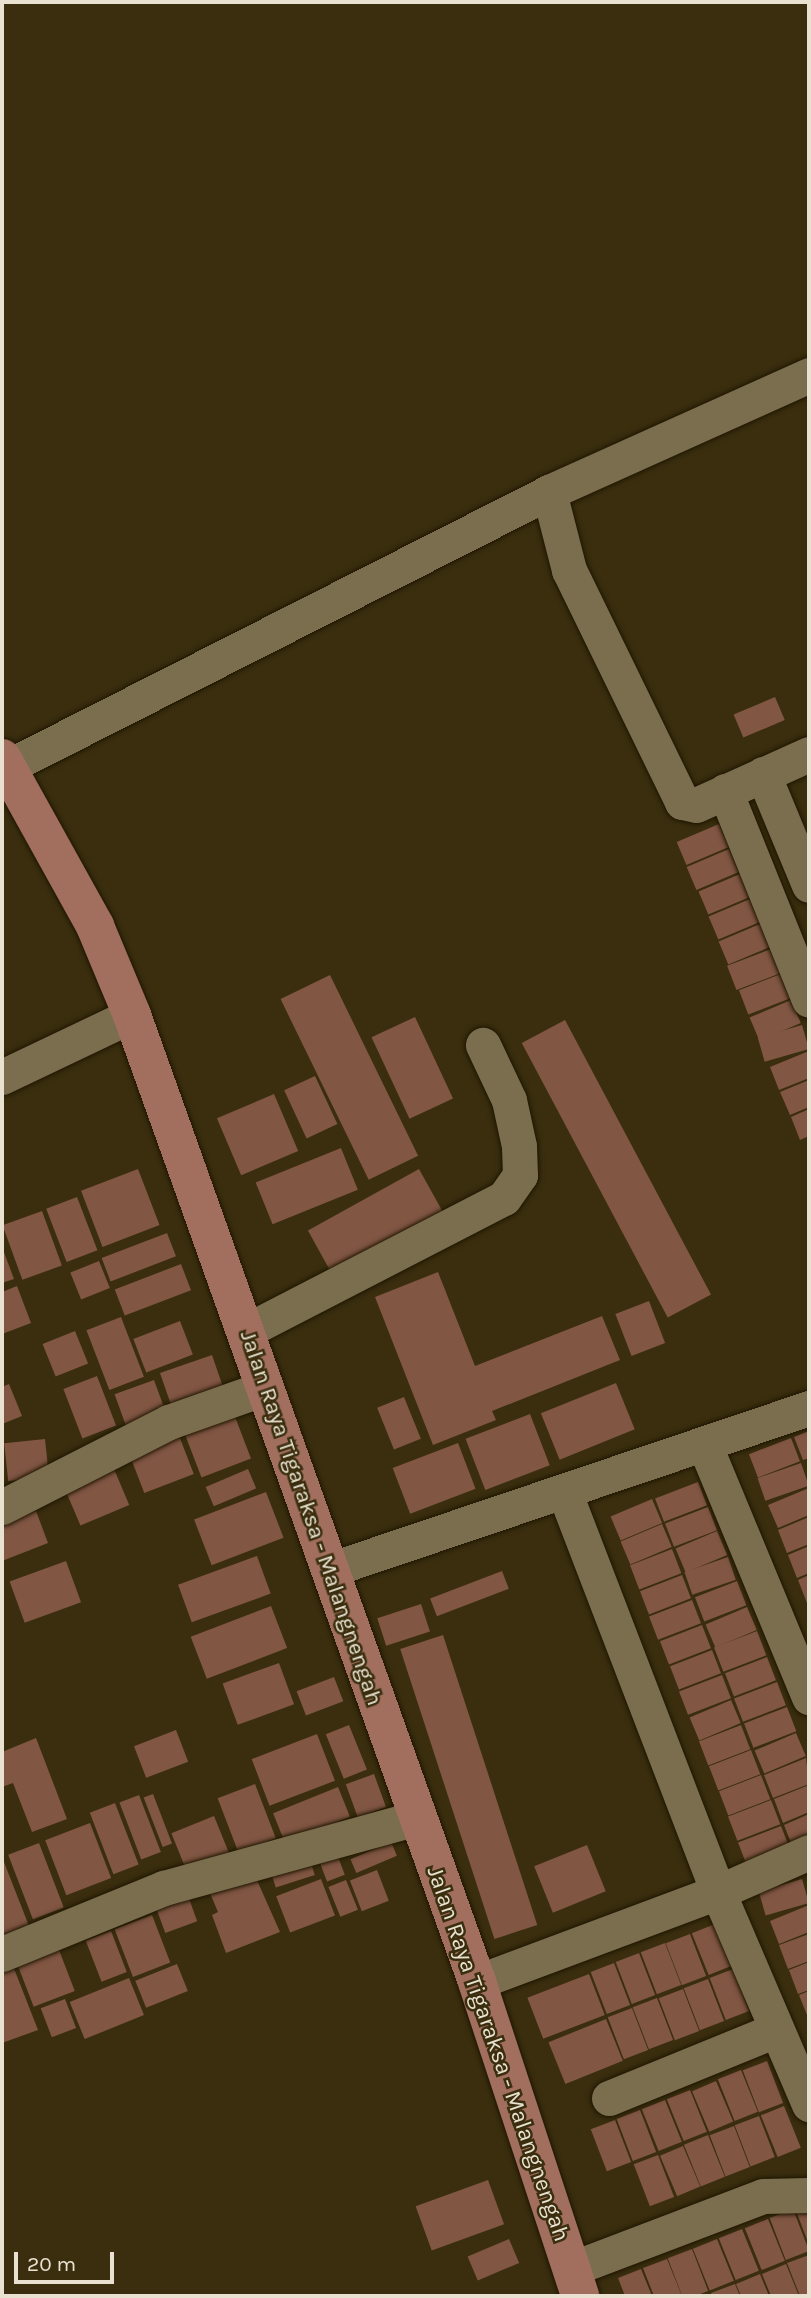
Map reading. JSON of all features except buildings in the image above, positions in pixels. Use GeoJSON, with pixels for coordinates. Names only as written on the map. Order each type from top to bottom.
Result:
{"type":"FeatureCollection","features":[{"type":"Feature","properties":{"kind":"main road","name":"Jalan Raya Tigaraksa - Malangnengah"},"geometry":{"type":"LineString","coordinates":[[4,762],[95,926],[132,1015],[477,1982],[575,2283]]}},
{"type":"Feature","properties":{"kind":"street"},"geometry":{"type":"LineString","coordinates":[[4,762],[549,492],[809,375]]}},
{"type":"Feature","properties":{"kind":"street"},"geometry":{"type":"LineString","coordinates":[[549,492],[569,570],[682,802],[696,805],[809,754]]}},
{"type":"Feature","properties":{"kind":"street"},"geometry":{"type":"LineString","coordinates":[[763,774],[809,885]]}},
{"type":"Feature","properties":{"kind":"street"},"geometry":{"type":"LineString","coordinates":[[726,791],[809,1000]]}},
{"type":"Feature","properties":{"kind":"street"},"geometry":{"type":"LineString","coordinates":[[2,1077],[132,1015]]}},
{"type":"Feature","properties":{"kind":"street"},"geometry":{"type":"LineString","coordinates":[[246,1331],[504,1198],[520,1175],[519,1146],[509,1100],[483,1045]]}},
{"type":"Feature","properties":{"kind":"street"},"geometry":{"type":"LineString","coordinates":[[2,1507],[169,1422],[265,1388]]}},
{"type":"Feature","properties":{"kind":"street"},"geometry":{"type":"LineString","coordinates":[[329,1570],[705,1446],[809,1408]]}},
{"type":"Feature","properties":{"kind":"street"},"geometry":{"type":"LineString","coordinates":[[705,1446],[809,1697]]}},
{"type":"Feature","properties":{"kind":"street"},"geometry":{"type":"LineString","coordinates":[[564,1491],[718,1892],[809,2104]]}},
{"type":"Feature","properties":{"kind":"street"},"geometry":{"type":"LineString","coordinates":[[2,1954],[164,1888],[417,1818]]}},
{"type":"Feature","properties":{"kind":"street"},"geometry":{"type":"LineString","coordinates":[[477,1982],[718,1892],[809,1852]]}},
{"type":"Feature","properties":{"kind":"street"},"geometry":{"type":"LineString","coordinates":[[609,2098],[776,2029]]}},
{"type":"Feature","properties":{"kind":"street"},"geometry":{"type":"LineString","coordinates":[[575,2283],[763,2196],[809,2195]]}}]}
